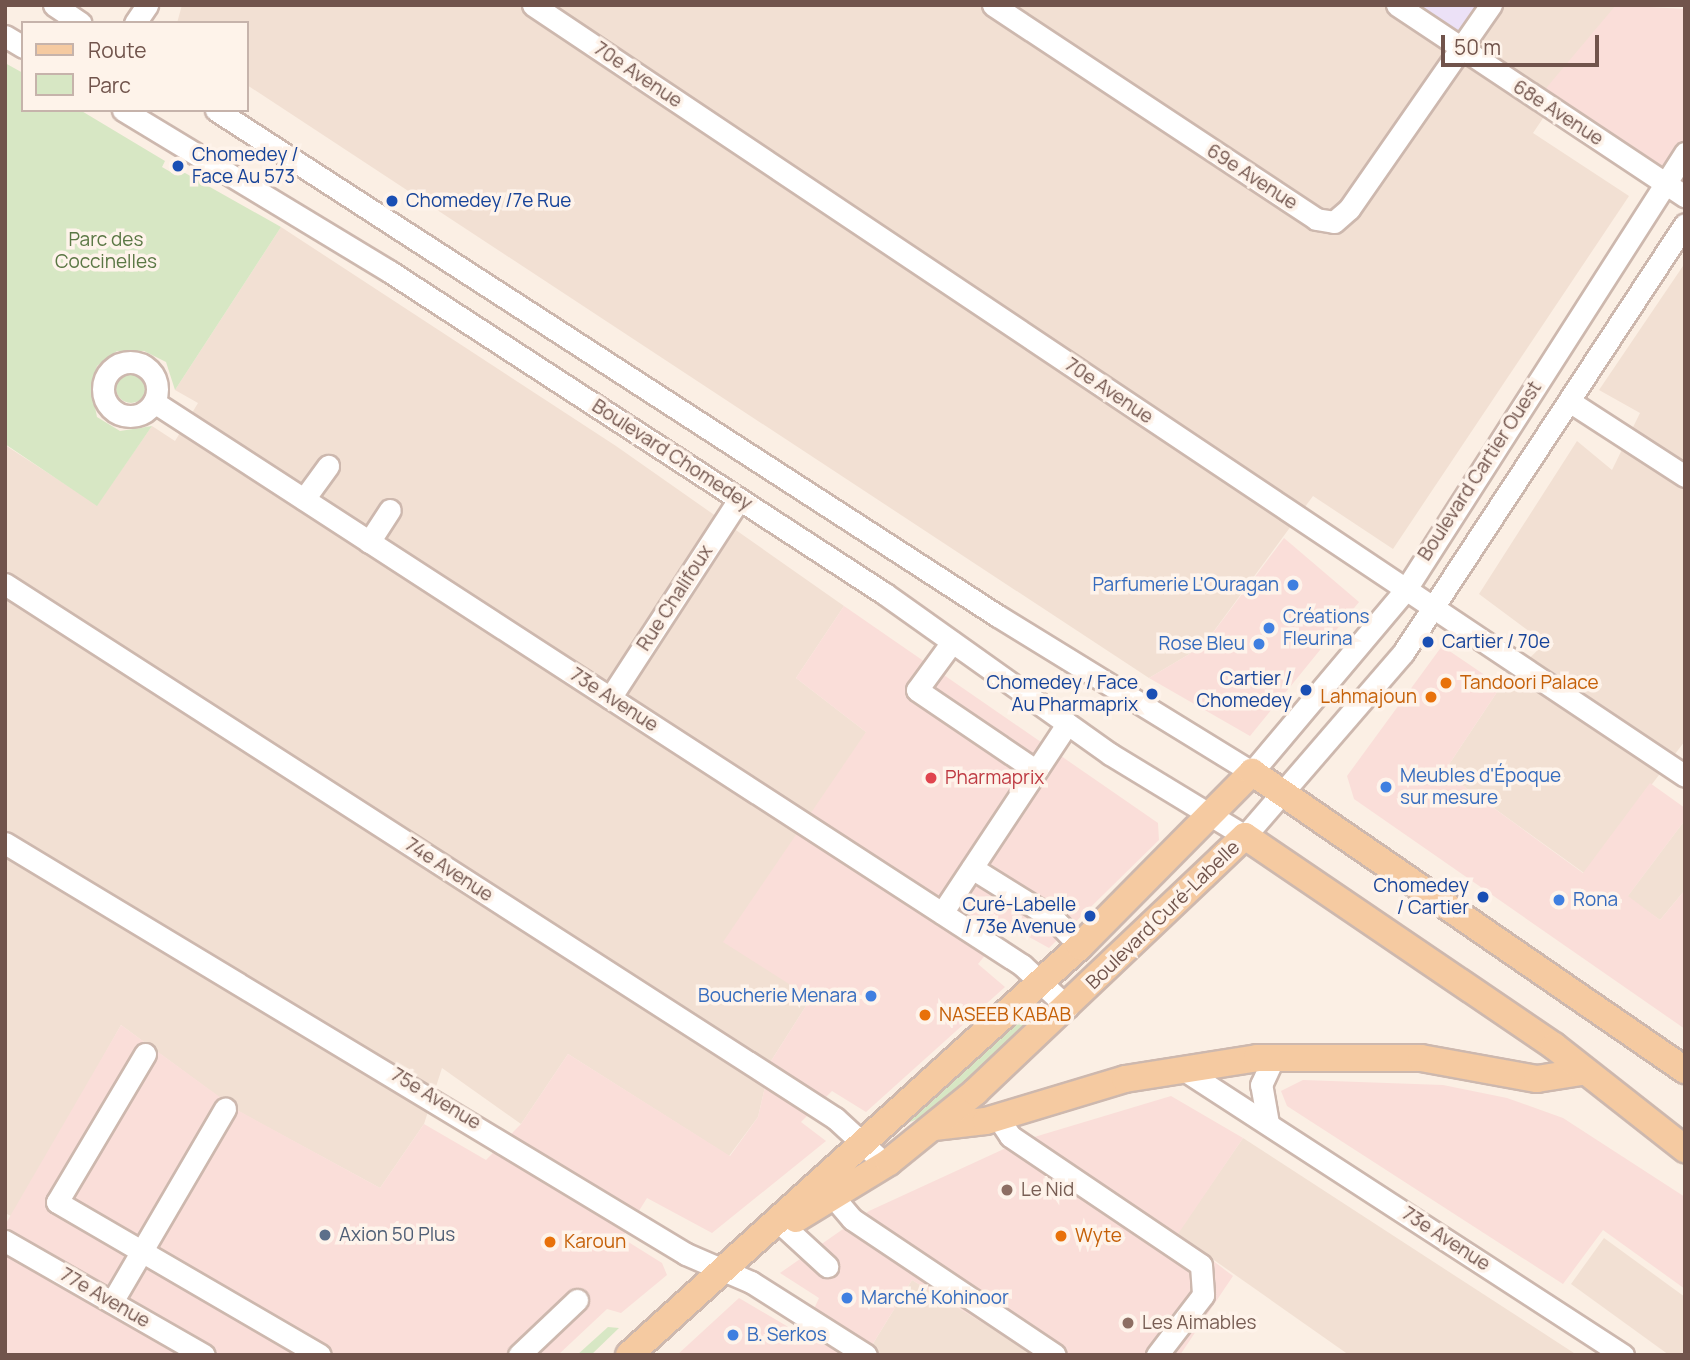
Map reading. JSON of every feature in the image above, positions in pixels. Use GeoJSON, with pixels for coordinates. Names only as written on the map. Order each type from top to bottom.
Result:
{"type":"FeatureCollection","features":[{"type":"Feature","properties":{"kind":"main road"},"geometry":{"type":"LineString","coordinates":[[1252,772],[1685,1070]]}},
{"type":"Feature","properties":{"kind":"main road","name":"Boulevard Curé-Labelle"},"geometry":{"type":"LineString","coordinates":[[826,1189],[863,1141],[1080,946],[1212,816],[1252,772]]}},
{"type":"Feature","properties":{"kind":"main road","name":"Boulevard Curé-Labelle"},"geometry":{"type":"LineString","coordinates":[[629,1355],[750,1247],[826,1189],[885,1164],[934,1127],[1067,1007],[1245,836],[1544,1040],[1581,1072],[1685,1149]]}},
{"type":"Feature","properties":{"kind":"main road"},"geometry":{"type":"LineString","coordinates":[[934,1127],[998,1118],[1181,1068],[1274,1057],[1421,1058],[1536,1079],[1581,1072]]}},
{"type":"Feature","properties":{"kind":"street"},"geometry":{"type":"LineString","coordinates":[[54,5],[78,21]]}},
{"type":"Feature","properties":{"kind":"street"},"geometry":{"type":"LineString","coordinates":[[136,21],[147,5]]}},
{"type":"Feature","properties":{"kind":"street","name":"70e Avenue"},"geometry":{"type":"LineString","coordinates":[[533,5],[1685,776]]}},
{"type":"Feature","properties":{"kind":"street","name":"69e Avenue"},"geometry":{"type":"LineString","coordinates":[[993,5],[1316,219],[1334,222],[1462,50]]}},
{"type":"Feature","properties":{"kind":"street","name":"68e Avenue"},"geometry":{"type":"LineString","coordinates":[[1397,5],[1685,196]]}},
{"type":"Feature","properties":{"kind":"street"},"geometry":{"type":"LineString","coordinates":[[1462,50],[1491,5]]}},
{"type":"Feature","properties":{"kind":"street"},"geometry":{"type":"LineString","coordinates":[[5,36],[21,46]]}},
{"type":"Feature","properties":{"kind":"street","name":"Boulevard Chomedey"},"geometry":{"type":"LineString","coordinates":[[126,112],[305,218],[739,499],[1067,723],[1212,816]]}},
{"type":"Feature","properties":{"kind":"street"},"geometry":{"type":"LineString","coordinates":[[219,112],[986,609],[1252,772]]}},
{"type":"Feature","properties":{"kind":"street","name":"Boulevard Cartier Ouest"},"geometry":{"type":"LineString","coordinates":[[1252,772],[1406,589],[1685,153]]}},
{"type":"Feature","properties":{"kind":"street","name":"Boulevard Cartier Ouest"},"geometry":{"type":"LineString","coordinates":[[1245,836],[1285,796],[1377,686],[1433,607],[1685,224]]}},
{"type":"Feature","properties":{"kind":"street"},"geometry":{"type":"LineString","coordinates":[[1569,401],[1685,476]]}},
{"type":"Feature","properties":{"kind":"street","name":"73e Avenue"},"geometry":{"type":"LineString","coordinates":[[154,402],[942,913],[1041,981],[1067,1007]]}},
{"type":"Feature","properties":{"kind":"street"},"geometry":{"type":"LineString","coordinates":[[304,499],[328,466]]}},
{"type":"Feature","properties":{"kind":"street","name":"Rue Chalifoux"},"geometry":{"type":"LineString","coordinates":[[610,698],[739,499]]}},
{"type":"Feature","properties":{"kind":"street"},"geometry":{"type":"LineString","coordinates":[[369,542],[390,510]]}},
{"type":"Feature","properties":{"kind":"street","name":"74e Avenue"},"geometry":{"type":"LineString","coordinates":[[5,584],[863,1141],[885,1164]]}},
{"type":"Feature","properties":{"kind":"street"},"geometry":{"type":"LineString","coordinates":[[952,642],[917,690],[1035,771]]}},
{"type":"Feature","properties":{"kind":"street"},"geometry":{"type":"LineString","coordinates":[[942,913],[1067,723]]}},
{"type":"Feature","properties":{"kind":"street","name":"Boulevard Curé-Labelle"},"geometry":{"type":"LineString","coordinates":[[1212,816],[1245,836]]}},
{"type":"Feature","properties":{"kind":"street","name":"75e Avenue"},"geometry":{"type":"LineString","coordinates":[[5,843],[686,1254],[724,1269],[866,1355]]}},
{"type":"Feature","properties":{"kind":"street"},"geometry":{"type":"LineString","coordinates":[[972,868],[1054,919],[1080,946]]}},
{"type":"Feature","properties":{"kind":"street"},"geometry":{"type":"LineString","coordinates":[[145,1054],[57,1202],[320,1355]]}},
{"type":"Feature","properties":{"kind":"street"},"geometry":{"type":"LineString","coordinates":[[1268,1123],[1261,1085],[1274,1057]]}},
{"type":"Feature","properties":{"kind":"street","name":"73e Avenue"},"geometry":{"type":"LineString","coordinates":[[1181,1068],[1623,1355]]}},
{"type":"Feature","properties":{"kind":"street"},"geometry":{"type":"LineString","coordinates":[[112,1302],[225,1109]]}},
{"type":"Feature","properties":{"kind":"street"},"geometry":{"type":"LineString","coordinates":[[998,1118],[1010,1136],[1200,1265],[1203,1296],[1157,1355]]}},
{"type":"Feature","properties":{"kind":"street"},"geometry":{"type":"LineString","coordinates":[[826,1189],[852,1219],[1055,1355]]}},
{"type":"Feature","properties":{"kind":"street"},"geometry":{"type":"LineString","coordinates":[[780,1224],[827,1266]]}},
{"type":"Feature","properties":{"kind":"street","name":"77e Avenue"},"geometry":{"type":"LineString","coordinates":[[5,1241],[204,1355]]}},
{"type":"Feature","properties":{"kind":"street"},"geometry":{"type":"LineString","coordinates":[[519,1355],[577,1300]]}},
{"type":"Feature","properties":{"kind":"shaded area"},"geometry":{"type":"Polygon","coordinates":[[[182,5],[1620,5],[1533,133],[1629,196],[1393,549],[1313,496],[1203,646],[1149,678],[248,86],[248,21],[178,21],[182,5]]]}},
{"type":"Feature","properties":{"kind":"shaded area"},"geometry":{"type":"Polygon","coordinates":[[[1397,5],[1492,5],[1462,49],[1397,5]]]}},
{"type":"Feature","properties":{"kind":"shaded area"},"geometry":{"type":"Polygon","coordinates":[[[1616,5],[1685,9],[1685,153],[1665,183],[1537,99],[1616,5]]]}},
{"type":"Feature","properties":{"kind":"shaded area"},"geometry":{"type":"Polygon","coordinates":[[[281,227],[616,446],[844,606],[796,678],[866,732],[811,998],[771,1061],[758,1117],[729,1156],[568,1054],[521,1124],[442,1068],[424,1124],[380,1188],[238,1111],[121,1025],[13,1217],[5,1213],[5,445],[97,505],[152,426],[175,441],[198,403],[175,390],[281,227]]]}},
{"type":"Feature","properties":{"kind":"shaded area"},"geometry":{"type":"Polygon","coordinates":[[[1685,263],[1685,741],[1584,873],[1444,772],[1501,686],[1545,643],[1479,594],[1577,441],[1612,470],[1640,413],[1599,390],[1685,263]]]}},
{"type":"Feature","properties":{"kind":"shaded area"},"geometry":{"type":"Polygon","coordinates":[[[1284,538],[1359,602],[1250,736],[1149,678],[1203,646],[1284,538]]]}},
{"type":"Feature","properties":{"kind":"shaded area"},"geometry":{"type":"Polygon","coordinates":[[[844,606],[1158,823],[1159,840],[1049,948],[1009,926],[978,964],[1005,987],[866,1112],[832,1091],[801,1122],[826,1141],[712,1233],[647,1198],[622,1238],[662,1263],[667,1275],[621,1313],[607,1309],[558,1355],[5,1355],[5,1225],[121,1025],[239,1111],[380,1188],[424,1124],[486,1160],[521,1124],[568,1054],[730,1156],[758,1117],[771,1061],[811,998],[723,942],[866,732],[796,678],[844,606]]]}},
{"type":"Feature","properties":{"kind":"shaded area"},"geometry":{"type":"Polygon","coordinates":[[[1442,646],[1501,686],[1444,772],[1583,873],[1650,783],[1685,808],[1685,820],[1628,896],[1660,920],[1685,890],[1685,1029],[1354,799],[1347,776],[1442,646]]]}},
{"type":"Feature","properties":{"kind":"shaded area"},"geometry":{"type":"Polygon","coordinates":[[[1685,820],[1685,890],[1660,920],[1627,897],[1685,820]]]}},
{"type":"Feature","properties":{"kind":"shaded area"},"geometry":{"type":"Polygon","coordinates":[[[1303,1080],[1443,1085],[1507,1098],[1563,1118],[1685,1197],[1685,1289],[1603,1230],[1563,1284],[1287,1106],[1281,1091],[1303,1080]]]}},
{"type":"Feature","properties":{"kind":"shaded area"},"geometry":{"type":"Polygon","coordinates":[[[1171,1096],[1243,1138],[1178,1234],[1233,1276],[1180,1355],[1036,1355],[912,1280],[866,1355],[677,1355],[739,1298],[802,1335],[819,1298],[780,1273],[869,1211],[1021,1141],[1171,1096]]]}},
{"type":"Feature","properties":{"kind":"shaded area"},"geometry":{"type":"Polygon","coordinates":[[[1243,1138],[1577,1355],[1349,1355],[1177,1234],[1243,1138]]]}},
{"type":"Feature","properties":{"kind":"shaded area"},"geometry":{"type":"Polygon","coordinates":[[[1604,1238],[1685,1297],[1685,1355],[1669,1355],[1571,1284],[1604,1238]]]}},
{"type":"Feature","properties":{"kind":"shaded area"},"geometry":{"type":"Polygon","coordinates":[[[912,1280],[1036,1355],[866,1355],[912,1280]]]}},
{"type":"Feature","properties":{"kind":"green space","name":"Parc des Coccinelles"},"geometry":{"type":"Polygon","coordinates":[[[5,63],[21,72],[21,112],[83,112],[165,161],[162,167],[174,174],[178,169],[281,227],[175,390],[166,362],[144,351],[117,351],[97,366],[91,387],[97,417],[120,431],[152,426],[97,506],[5,444],[5,63]]]}},
{"type":"Feature","properties":{"kind":"green space"},"geometry":{"type":"Polygon","coordinates":[[[131,373],[141,378],[146,388],[141,398],[131,403],[121,398],[116,388],[121,378],[131,373]]]}},
{"type":"Feature","properties":{"kind":"green space"},"geometry":{"type":"Polygon","coordinates":[[[1021,1017],[1028,1025],[928,1115],[897,1127],[1021,1017]]]}},
{"type":"Feature","properties":{"kind":"green space"},"geometry":{"type":"Polygon","coordinates":[[[608,1327],[619,1328],[591,1355],[577,1355],[608,1327]]]}},
{"type":"Feature","properties":{"kind":"place","name":"Chomedey / Face Au 573"},"geometry":{"type":"Point","coordinates":[178,166]}},
{"type":"Feature","properties":{"kind":"place","name":"Chomedey /7e Rue"},"geometry":{"type":"Point","coordinates":[392,201]}},
{"type":"Feature","properties":{"kind":"place","name":"Parfumerie L'Ouragan"},"geometry":{"type":"Point","coordinates":[1293,585]}},
{"type":"Feature","properties":{"kind":"place","name":"Créations Fleurina"},"geometry":{"type":"Point","coordinates":[1269,628]}},
{"type":"Feature","properties":{"kind":"place","name":"Cartier / 70e"},"geometry":{"type":"Point","coordinates":[1428,642]}},
{"type":"Feature","properties":{"kind":"place","name":"Rose Bleu"},"geometry":{"type":"Point","coordinates":[1259,644]}},
{"type":"Feature","properties":{"kind":"place","name":"Tandoori Palace"},"geometry":{"type":"Point","coordinates":[1446,683]}},
{"type":"Feature","properties":{"kind":"place","name":"Cartier / Chomedey"},"geometry":{"type":"Point","coordinates":[1306,690]}},
{"type":"Feature","properties":{"kind":"place","name":"Chomedey / Face Au Pharmaprix"},"geometry":{"type":"Point","coordinates":[1152,694]}},
{"type":"Feature","properties":{"kind":"place","name":"Lahmajoun"},"geometry":{"type":"Point","coordinates":[1431,697]}},
{"type":"Feature","properties":{"kind":"place","name":"Pharmaprix"},"geometry":{"type":"Point","coordinates":[931,778]}},
{"type":"Feature","properties":{"kind":"place","name":"Meubles d'Époque sur mesure"},"geometry":{"type":"Point","coordinates":[1386,787]}},
{"type":"Feature","properties":{"kind":"place","name":"Chomedey / Cartier"},"geometry":{"type":"Point","coordinates":[1483,897]}},
{"type":"Feature","properties":{"kind":"place","name":"Rona"},"geometry":{"type":"Point","coordinates":[1559,900]}},
{"type":"Feature","properties":{"kind":"place","name":"Curé-Labelle / 73e Avenue"},"geometry":{"type":"Point","coordinates":[1090,916]}},
{"type":"Feature","properties":{"kind":"place","name":"Boucherie Menara"},"geometry":{"type":"Point","coordinates":[871,996]}},
{"type":"Feature","properties":{"kind":"place","name":"NASEEB KABAB"},"geometry":{"type":"Point","coordinates":[925,1015]}},
{"type":"Feature","properties":{"kind":"place","name":"Le Nid"},"geometry":{"type":"Point","coordinates":[1007,1190]}},
{"type":"Feature","properties":{"kind":"place","name":"Axion 50 Plus"},"geometry":{"type":"Point","coordinates":[325,1235]}},
{"type":"Feature","properties":{"kind":"place","name":"Wyte"},"geometry":{"type":"Point","coordinates":[1061,1236]}},
{"type":"Feature","properties":{"kind":"place","name":"Karoun"},"geometry":{"type":"Point","coordinates":[550,1242]}},
{"type":"Feature","properties":{"kind":"place","name":"Marché Kohinoor"},"geometry":{"type":"Point","coordinates":[847,1298]}},
{"type":"Feature","properties":{"kind":"place","name":"Les Aimables"},"geometry":{"type":"Point","coordinates":[1128,1323]}},
{"type":"Feature","properties":{"kind":"place","name":"B. Serkos"},"geometry":{"type":"Point","coordinates":[733,1335]}}]}
